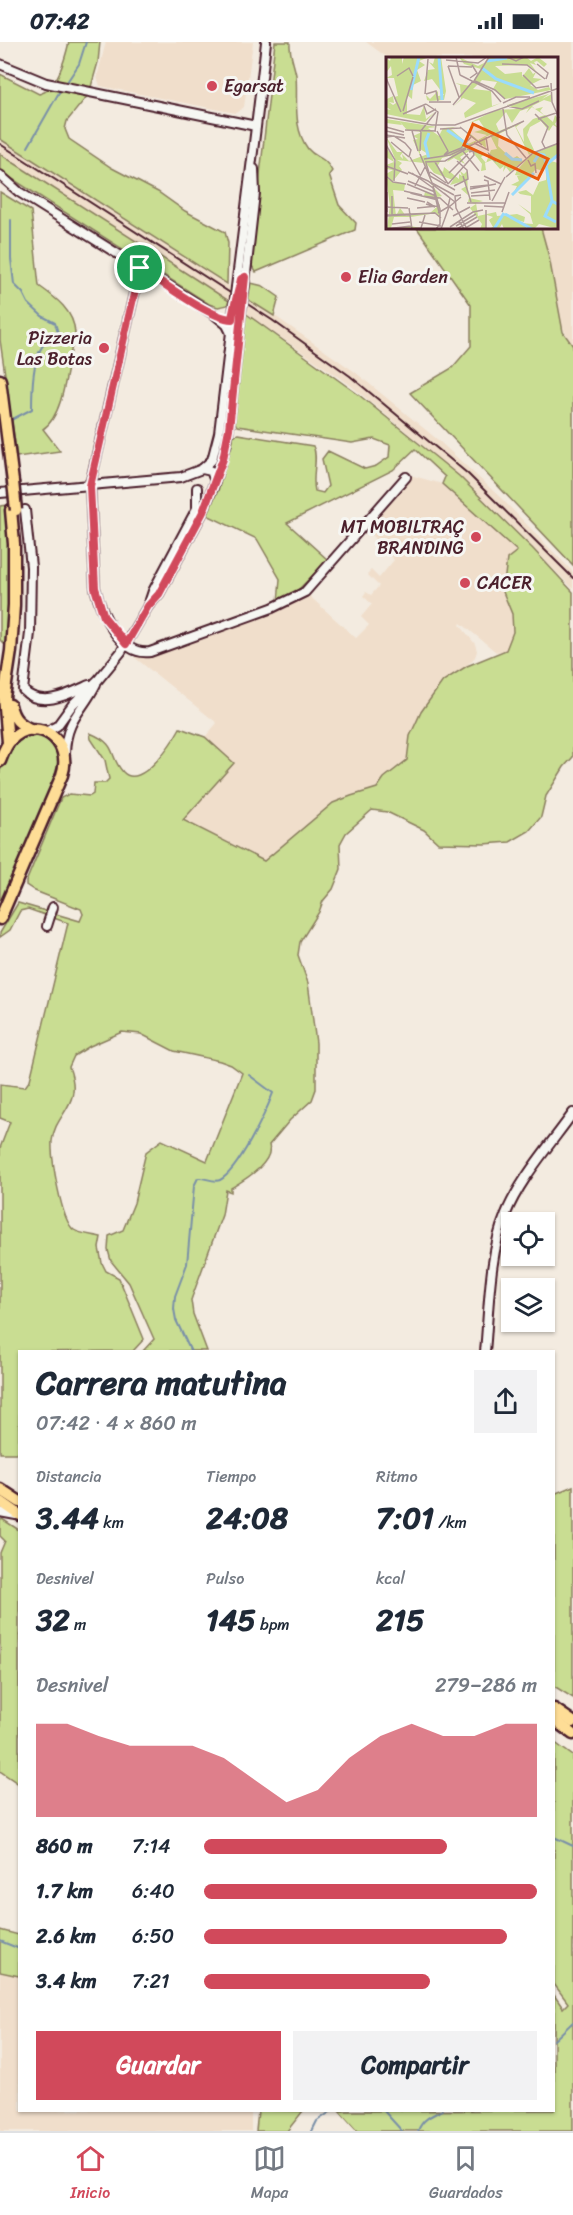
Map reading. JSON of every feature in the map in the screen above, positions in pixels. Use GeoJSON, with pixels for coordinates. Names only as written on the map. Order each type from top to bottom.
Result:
{"type":"FeatureCollection","features":[{"type":"Feature","properties":{"kind":"main road"},"geometry":{"type":"LineString","coordinates":[[0,380],[10,482],[17,510],[20,599],[18,639],[9,699],[15,719],[32,730],[45,732],[59,742],[64,756],[62,775],[0,919]]}},
{"type":"Feature","properties":{"kind":"main road"},"geometry":{"type":"LineString","coordinates":[[8,742],[4,697],[11,651],[17,510]]}},
{"type":"Feature","properties":{"kind":"main road"},"geometry":{"type":"LineString","coordinates":[[0,759],[8,742],[15,736],[32,730]]}},
{"type":"Feature","properties":{"kind":"main road"},"geometry":{"type":"LineString","coordinates":[[0,1489],[18,1501]]}},
{"type":"Feature","properties":{"kind":"main road"},"geometry":{"type":"LineString","coordinates":[[0,1501],[18,1514]]}},
{"type":"Feature","properties":{"kind":"main road"},"geometry":{"type":"LineString","coordinates":[[555,1709],[573,1722]]}},
{"type":"Feature","properties":{"kind":"main road"},"geometry":{"type":"LineString","coordinates":[[555,1721],[573,1734]]}},
{"type":"Feature","properties":{"kind":"street"},"geometry":{"type":"LineString","coordinates":[[240,289],[243,227],[266,42]]}},
{"type":"Feature","properties":{"kind":"street"},"geometry":{"type":"LineString","coordinates":[[0,64],[52,84],[256,126]]}},
{"type":"Feature","properties":{"kind":"street"},"geometry":{"type":"LineString","coordinates":[[148,606],[159,594],[203,512],[223,459],[229,428],[241,279],[245,276],[255,193],[253,159]]}},
{"type":"Feature","properties":{"kind":"street"},"geometry":{"type":"LineString","coordinates":[[0,175],[19,192],[215,315],[231,333]]}},
{"type":"Feature","properties":{"kind":"street"},"geometry":{"type":"LineString","coordinates":[[243,227],[246,239],[242,268],[245,276]]}},
{"type":"Feature","properties":{"kind":"street"},"geometry":{"type":"LineString","coordinates":[[140,268],[90,486],[95,588],[104,617],[133,650],[143,653],[150,652],[278,605],[304,592],[406,477]]}},
{"type":"Feature","properties":{"kind":"street"},"geometry":{"type":"LineString","coordinates":[[0,493],[181,477],[209,465],[214,454],[227,376],[232,319],[238,309]]}},
{"type":"Feature","properties":{"kind":"street"},"geometry":{"type":"LineString","coordinates":[[215,315],[232,319]]}},
{"type":"Feature","properties":{"kind":"street"},"geometry":{"type":"LineString","coordinates":[[214,454],[222,445],[223,436],[229,428],[226,409],[230,386],[227,376]]}},
{"type":"Feature","properties":{"kind":"street"},"geometry":{"type":"LineString","coordinates":[[200,470],[211,471],[213,484]]}},
{"type":"Feature","properties":{"kind":"street"},"geometry":{"type":"LineString","coordinates":[[45,732],[57,726],[73,704],[98,680],[126,644],[148,606],[153,591],[197,508],[197,488],[193,480],[200,470]]}},
{"type":"Feature","properties":{"kind":"street"},"geometry":{"type":"LineString","coordinates":[[197,488],[206,491],[213,484]]}},
{"type":"Feature","properties":{"kind":"street"},"geometry":{"type":"LineString","coordinates":[[17,510],[31,567],[30,633],[23,690],[28,695],[51,699],[62,697],[98,680]]}},
{"type":"Feature","properties":{"kind":"street"},"geometry":{"type":"LineString","coordinates":[[64,756],[68,728],[98,680]]}},
{"type":"Feature","properties":{"kind":"street"},"geometry":{"type":"LineString","coordinates":[[47,926],[53,907]]}},
{"type":"Feature","properties":{"kind":"street"},"geometry":{"type":"LineString","coordinates":[[485,1350],[496,1251],[503,1220],[521,1186],[573,1113]]}},
{"type":"Feature","properties":{"kind":"street"},"geometry":{"type":"LineString","coordinates":[[0,1512],[18,1515]]}},
{"type":"Feature","properties":{"kind":"shaded area"},"geometry":{"type":"Polygon","coordinates":[[[106,42],[253,42],[244,107],[236,113],[100,86],[97,77],[106,42]]]}},
{"type":"Feature","properties":{"kind":"shaded area"},"geometry":{"type":"Polygon","coordinates":[[[366,42],[573,42],[573,351],[558,317],[549,257],[542,230],[558,230],[558,57],[387,57],[366,42]]]}},
{"type":"Feature","properties":{"kind":"shaded area"},"geometry":{"type":"Polygon","coordinates":[[[0,139],[265,309],[355,372],[438,440],[502,499],[573,572],[573,589],[494,509],[350,385],[203,284],[0,154],[0,139]]]}},
{"type":"Feature","properties":{"kind":"shaded area"},"geometry":{"type":"Polygon","coordinates":[[[410,475],[442,484],[518,552],[503,592],[512,614],[513,632],[507,650],[496,652],[461,623],[460,625],[475,644],[477,651],[475,657],[465,668],[443,681],[410,736],[407,760],[384,778],[377,789],[333,803],[264,861],[183,820],[234,763],[205,737],[217,723],[134,657],[152,655],[305,592],[356,638],[369,625],[361,617],[372,604],[363,596],[366,592],[371,595],[379,586],[367,574],[371,570],[379,578],[394,560],[363,526],[410,475]]]}},
{"type":"Feature","properties":{"kind":"shaded area"},"geometry":{"type":"Polygon","coordinates":[[[0,1972],[18,1976],[18,2112],[251,2112],[251,2131],[0,2131],[0,1972]]]}},
{"type":"Feature","properties":{"kind":"green space"},"geometry":{"type":"Polygon","coordinates":[[[69,42],[100,42],[98,62],[89,94],[67,121],[65,129],[69,139],[112,168],[225,232],[228,243],[227,284],[0,139],[0,74],[39,94],[51,87],[59,73],[69,42]]]}},
{"type":"Feature","properties":{"kind":"green space"},"geometry":{"type":"Polygon","coordinates":[[[275,42],[290,42],[296,75],[298,123],[303,141],[311,152],[329,166],[332,171],[329,175],[339,205],[356,223],[355,230],[256,272],[250,263],[275,42]]]}},
{"type":"Feature","properties":{"kind":"green space"},"geometry":{"type":"Polygon","coordinates":[[[0,154],[229,301],[227,305],[218,307],[209,304],[0,171],[0,154]]]}},
{"type":"Feature","properties":{"kind":"green space"},"geometry":{"type":"Polygon","coordinates":[[[0,192],[31,211],[39,286],[63,306],[74,325],[75,333],[61,399],[51,422],[43,429],[60,451],[17,457],[0,340],[0,192]]]}},
{"type":"Feature","properties":{"kind":"green space"},"geometry":{"type":"Polygon","coordinates":[[[418,230],[542,230],[563,332],[573,346],[573,565],[410,393],[452,368],[471,346],[471,305],[418,230]]]}},
{"type":"Feature","properties":{"kind":"green space"},"geometry":{"type":"Polygon","coordinates":[[[251,283],[263,286],[279,297],[274,316],[247,299],[251,283]]]}},
{"type":"Feature","properties":{"kind":"green space"},"geometry":{"type":"Polygon","coordinates":[[[245,313],[359,395],[459,476],[533,549],[573,592],[573,757],[546,796],[541,817],[529,831],[510,842],[438,843],[424,830],[387,812],[372,810],[346,833],[340,844],[341,869],[333,889],[323,901],[319,912],[300,942],[298,955],[308,983],[316,1043],[316,1089],[312,1100],[290,1120],[269,1145],[269,1152],[263,1164],[231,1188],[231,1192],[226,1190],[222,1215],[191,1300],[193,1314],[207,1350],[144,1350],[154,1339],[129,1283],[111,1261],[108,1250],[109,1236],[123,1230],[134,1203],[146,1152],[162,1140],[207,1161],[242,1073],[220,1061],[174,1051],[141,1034],[122,1032],[74,1056],[69,1067],[73,1080],[71,1100],[54,1131],[52,1141],[55,1174],[61,1202],[69,1224],[74,1230],[101,1237],[99,1248],[102,1263],[106,1271],[119,1278],[144,1339],[134,1350],[18,1350],[18,1453],[0,1453],[0,1148],[10,1122],[0,1118],[0,1084],[25,1087],[30,1080],[68,923],[28,909],[20,911],[10,930],[0,937],[0,933],[18,903],[80,921],[83,914],[81,909],[35,891],[26,885],[26,882],[61,798],[69,794],[90,796],[93,794],[94,783],[105,783],[109,779],[105,760],[91,739],[90,733],[109,746],[118,766],[130,776],[139,775],[156,762],[180,728],[205,737],[234,763],[183,820],[264,861],[333,803],[377,788],[384,778],[407,760],[410,736],[421,712],[443,681],[467,666],[506,650],[513,632],[512,614],[503,592],[507,559],[517,551],[442,484],[445,477],[415,449],[393,470],[287,523],[328,560],[294,594],[278,603],[280,579],[257,539],[205,514],[218,491],[230,437],[238,434],[313,446],[315,491],[323,493],[328,486],[322,459],[328,451],[365,469],[376,466],[389,457],[390,445],[374,439],[352,443],[237,426],[233,419],[245,313]]]}},
{"type":"Feature","properties":{"kind":"green space"},"geometry":{"type":"Polygon","coordinates":[[[8,505],[10,622],[5,645],[0,640],[0,506],[8,505]]]}},
{"type":"Feature","properties":{"kind":"green space"},"geometry":{"type":"Polygon","coordinates":[[[35,734],[47,739],[58,751],[59,770],[0,910],[0,771],[12,744],[27,735],[35,734]]]}},
{"type":"Feature","properties":{"kind":"green space"},"geometry":{"type":"Polygon","coordinates":[[[573,1486],[573,1698],[555,1687],[555,1494],[573,1486]]]}},
{"type":"Feature","properties":{"kind":"green space"},"geometry":{"type":"Polygon","coordinates":[[[2,1519],[18,1529],[18,1783],[0,1771],[0,1553],[5,1541],[0,1536],[2,1519]]]}},
{"type":"Feature","properties":{"kind":"green space"},"geometry":{"type":"Polygon","coordinates":[[[555,1743],[573,1756],[573,2131],[357,2131],[340,2112],[555,2112],[555,1996],[563,2008],[568,2003],[555,1985],[555,1743]]]}},
{"type":"Feature","properties":{"kind":"green space"},"geometry":{"type":"Polygon","coordinates":[[[0,1930],[18,1935],[18,1976],[0,1972],[0,1930]]]}},
{"type":"Feature","properties":{"kind":"green space"},"geometry":{"type":"Polygon","coordinates":[[[258,2112],[302,2112],[287,2131],[256,2131],[258,2112]]]}},
{"type":"Feature","properties":{"kind":"waterway"},"geometry":{"type":"LineString","coordinates":[[65,85],[79,64],[86,42]]}},
{"type":"Feature","properties":{"kind":"waterway"},"geometry":{"type":"LineString","coordinates":[[28,147],[61,89]]}},
{"type":"Feature","properties":{"kind":"waterway"},"geometry":{"type":"LineString","coordinates":[[9,421],[32,409],[35,364],[38,355],[46,342],[58,333],[55,323],[42,316],[28,303],[23,293],[14,284],[11,259],[11,220]]}},
{"type":"Feature","properties":{"kind":"waterway"},"geometry":{"type":"LineString","coordinates":[[190,1350],[176,1320],[174,1309],[175,1296],[187,1264],[194,1186],[198,1178],[218,1181],[227,1174],[243,1154],[258,1127],[273,1093],[249,1075]]}},
{"type":"Feature","properties":{"kind":"waterway"},"geometry":{"type":"LineString","coordinates":[[555,1837],[573,1846]]}},
{"type":"Feature","properties":{"kind":"waterway"},"geometry":{"type":"LineString","coordinates":[[0,1941],[18,1948]]}},
{"type":"Feature","properties":{"kind":"waterway"},"geometry":{"type":"LineString","coordinates":[[555,2039],[573,2022]]}},
{"type":"Feature","properties":{"kind":"waterway"},"geometry":{"type":"LineString","coordinates":[[312,2131],[317,2121],[330,2112]]}},
{"type":"Feature","properties":{"kind":"waterway"},"geometry":{"type":"LineString","coordinates":[[385,2112],[402,2131]]}},
{"type":"Feature","properties":{"kind":"waterway"},"geometry":{"type":"LineString","coordinates":[[418,2131],[425,2120],[439,2112]]}},
{"type":"Feature","properties":{"kind":"railway"},"geometry":{"type":"LineString","coordinates":[[0,144],[272,320],[350,376],[468,474],[573,578]]}},
{"type":"Feature","properties":{"kind":"place","name":"Egarsat"},"geometry":{"type":"Point","coordinates":[212,86]}},
{"type":"Feature","properties":{"kind":"place","name":"Elia Garden"},"geometry":{"type":"Point","coordinates":[346,277]}},
{"type":"Feature","properties":{"kind":"place","name":"Pizzeria Las Botas"},"geometry":{"type":"Point","coordinates":[104,348]}},
{"type":"Feature","properties":{"kind":"place","name":"MT MOBILTRAÇ BRANDING"},"geometry":{"type":"Point","coordinates":[476,537]}},
{"type":"Feature","properties":{"kind":"place","name":"CACER"},"geometry":{"type":"Point","coordinates":[465,583]}},
{"type":"Feature","properties":{"kind":"route"},"geometry":{"type":"LineString","coordinates":[[140,268],[215,315],[226,319],[232,319],[235,297],[239,291],[241,279],[245,277],[229,429],[223,459],[203,512],[159,594],[148,606],[126,644],[104,617],[98,602],[90,516],[90,486],[140,268]]}}]}
